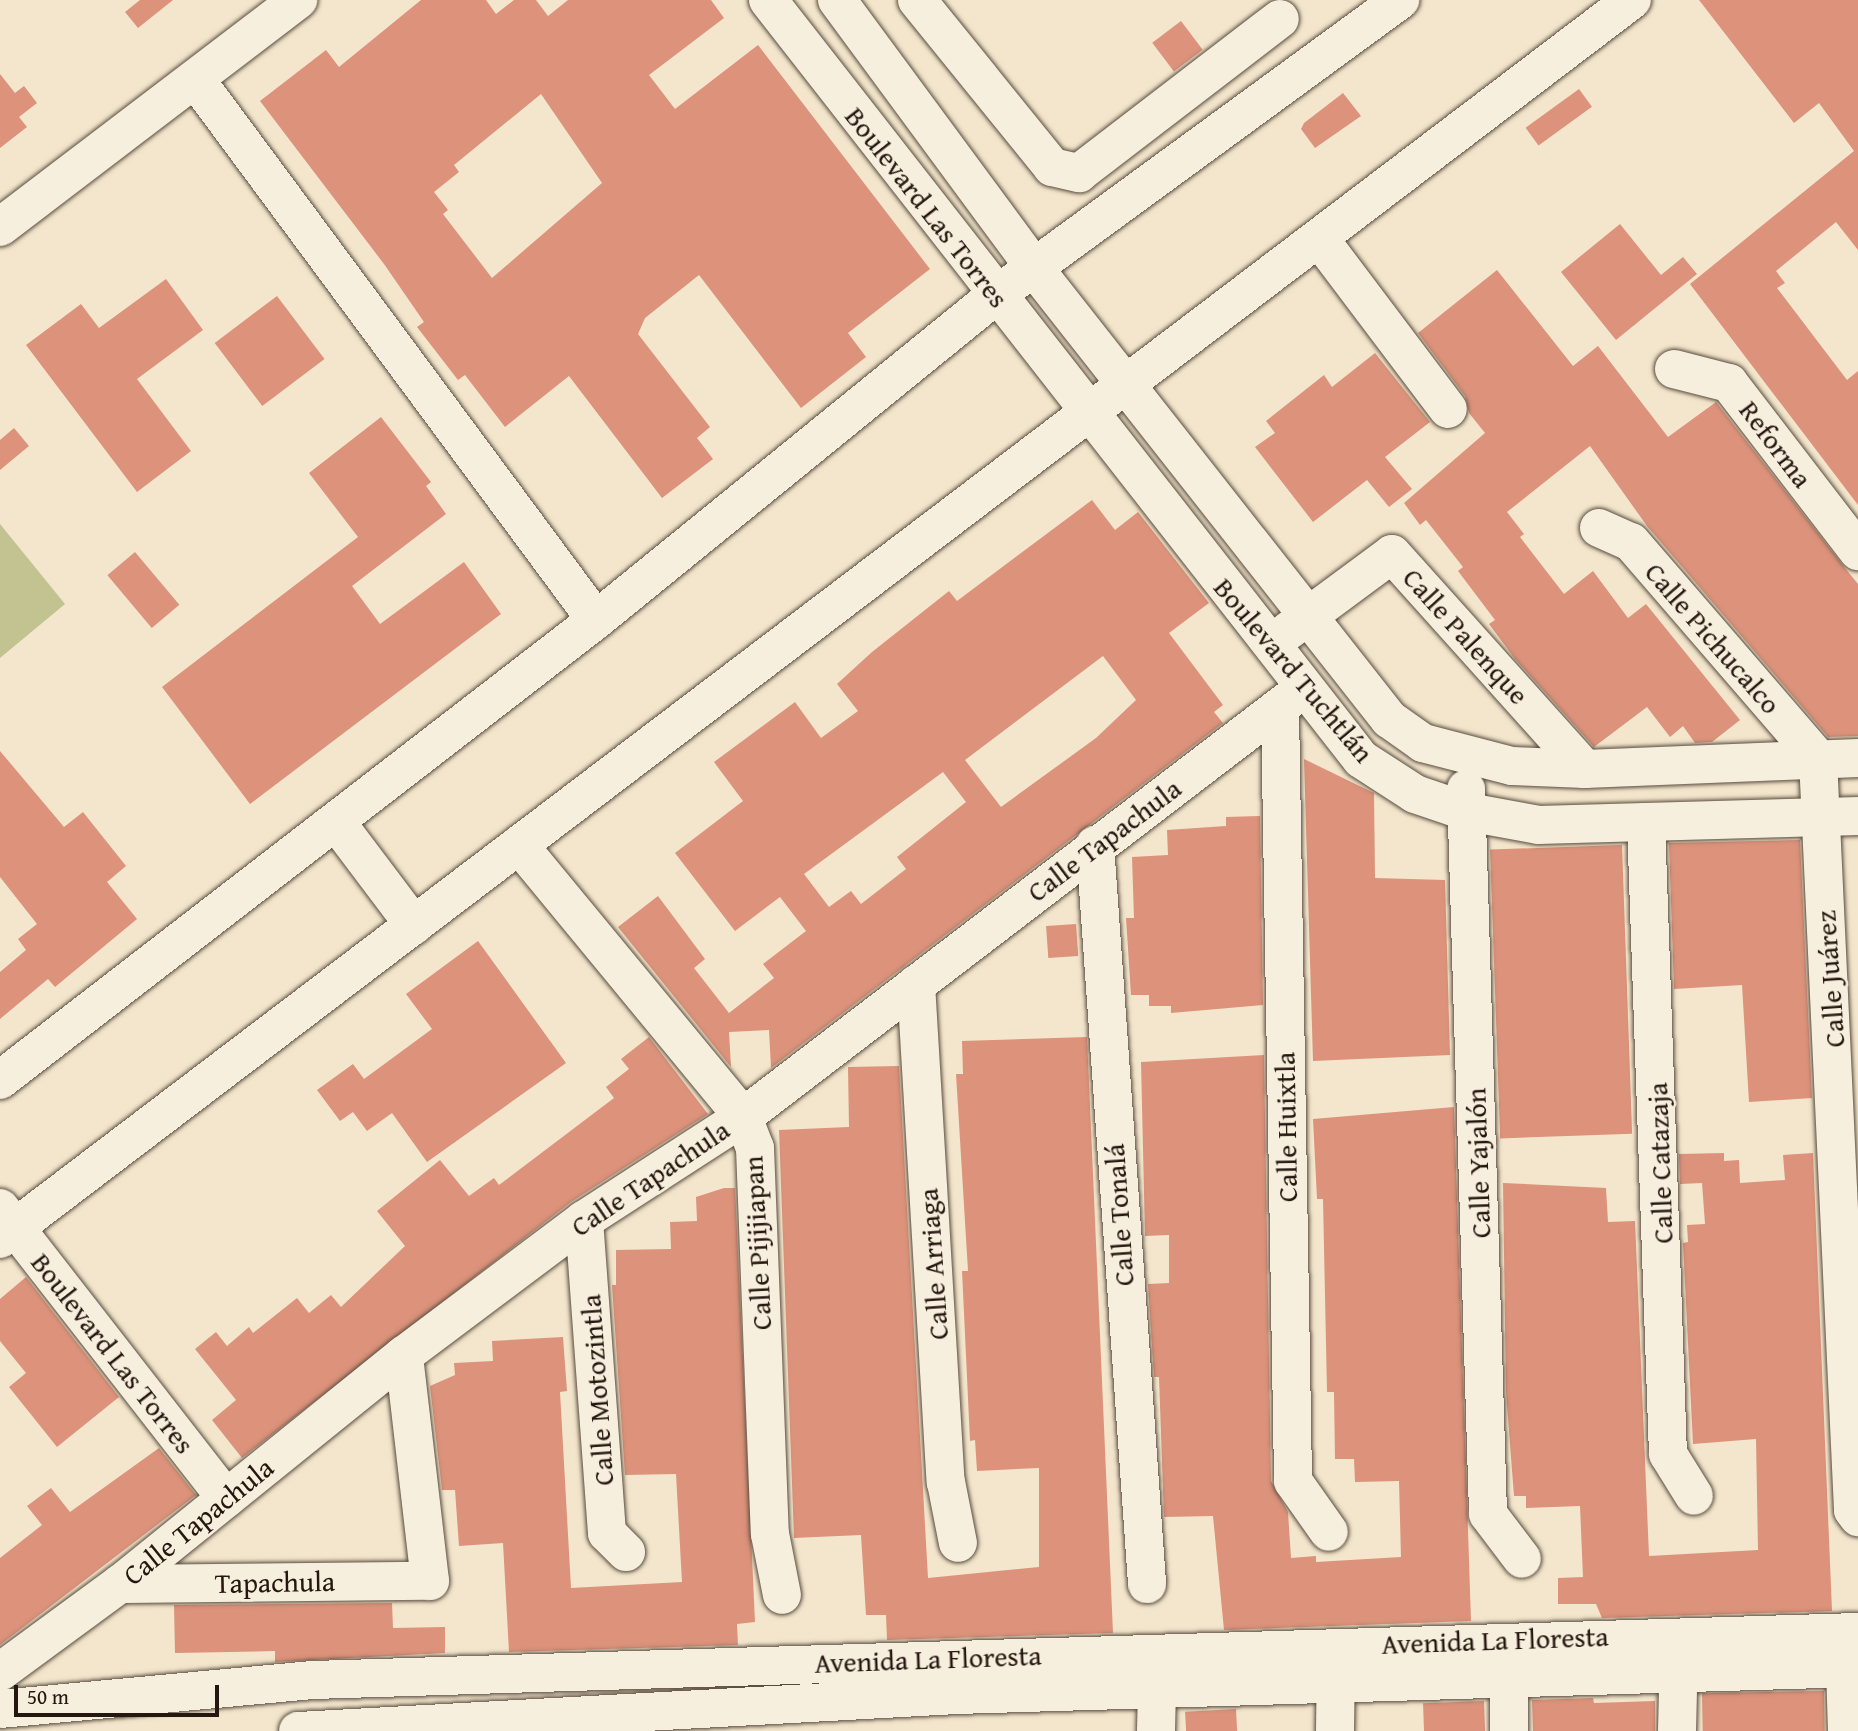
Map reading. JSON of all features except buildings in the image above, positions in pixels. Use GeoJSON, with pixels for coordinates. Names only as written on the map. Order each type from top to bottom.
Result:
{"type":"FeatureCollection","features":[{"type":"Feature","properties":{"kind":"street"},"geometry":{"type":"LineString","coordinates":[[0,227],[298,0]]}},
{"type":"Feature","properties":{"kind":"street","name":"Boulevard Las Torres"},"geometry":{"type":"LineString","coordinates":[[768,0],[1088,413]]}},
{"type":"Feature","properties":{"kind":"street","name":"Boulevard Las Torres"},"geometry":{"type":"LineString","coordinates":[[837,0],[1035,269],[1126,384]]}},
{"type":"Feature","properties":{"kind":"street"},"geometry":{"type":"LineString","coordinates":[[917,0],[1052,167],[1079,173],[1273,9],[1313,64]]}},
{"type":"Feature","properties":{"kind":"street"},"geometry":{"type":"LineString","coordinates":[[0,1080],[337,824],[596,620],[995,296],[1400,0]]}},
{"type":"Feature","properties":{"kind":"street"},"geometry":{"type":"LineString","coordinates":[[5,1225],[414,925],[1632,0]]}},
{"type":"Feature","properties":{"kind":"street"},"geometry":{"type":"LineString","coordinates":[[196,80],[596,620]]}},
{"type":"Feature","properties":{"kind":"street"},"geometry":{"type":"LineString","coordinates":[[1319,238],[1448,409]]}},
{"type":"Feature","properties":{"kind":"street","name":"Reforma"},"geometry":{"type":"LineString","coordinates":[[1674,369],[1729,383],[1858,551]]}},
{"type":"Feature","properties":{"kind":"street","name":"Boulevard Tuchtlán"},"geometry":{"type":"LineString","coordinates":[[1126,384],[1389,719],[1423,743],[1512,766],[1585,769],[1858,758]]}},
{"type":"Feature","properties":{"kind":"street","name":"Boulevard Tuchtlán"},"geometry":{"type":"LineString","coordinates":[[1088,413],[1269,645],[1292,699],[1361,759],[1415,794],[1468,813],[1539,825],[1858,816]]}},
{"type":"Feature","properties":{"kind":"street","name":"Calle Pichucalco"},"geometry":{"type":"LineString","coordinates":[[1599,528],[1631,542],[1818,759]]}},
{"type":"Feature","properties":{"kind":"street","name":"Calle Palenque"},"geometry":{"type":"LineString","coordinates":[[1269,645],[1392,554],[1585,769]]}},
{"type":"Feature","properties":{"kind":"street","name":"Calle Tapachula"},"geometry":{"type":"LineString","coordinates":[[0,1672],[120,1584],[404,1355],[584,1220],[743,1117],[1095,845],[1292,699]]}},
{"type":"Feature","properties":{"kind":"street","name":"Calle Huixtla"},"geometry":{"type":"LineString","coordinates":[[1292,699],[1293,1480],[1329,1532]]}},
{"type":"Feature","properties":{"kind":"street","name":"Calle Yajalón"},"geometry":{"type":"LineString","coordinates":[[1464,755],[1468,813],[1488,1514],[1522,1559]]}},
{"type":"Feature","properties":{"kind":"street","name":"Calle Juárez"},"geometry":{"type":"LineString","coordinates":[[1818,759],[1853,1510],[1858,1517]]}},
{"type":"Feature","properties":{"kind":"street","name":"Calle Catazaja"},"geometry":{"type":"LineString","coordinates":[[1646,822],[1668,1454],[1694,1496]]}},
{"type":"Feature","properties":{"kind":"street"},"geometry":{"type":"LineString","coordinates":[[337,824],[414,925]]}},
{"type":"Feature","properties":{"kind":"street","name":"Calle Pijijiapan"},"geometry":{"type":"LineString","coordinates":[[519,845],[743,1117],[755,1148],[770,1534],[782,1595]]}},
{"type":"Feature","properties":{"kind":"street","name":"Calle Tonalá"},"geometry":{"type":"LineString","coordinates":[[1095,845],[1147,1584]]}},
{"type":"Feature","properties":{"kind":"street","name":"Calle Arriaga"},"geometry":{"type":"LineString","coordinates":[[916,984],[946,1482],[958,1543]]}},
{"type":"Feature","properties":{"kind":"street","name":"Calle Motozintla"},"geometry":{"type":"LineString","coordinates":[[584,1220],[607,1533],[625,1552]]}},
{"type":"Feature","properties":{"kind":"street","name":"Boulevard Las Torres"},"geometry":{"type":"LineString","coordinates":[[5,1225],[226,1498]]}},
{"type":"Feature","properties":{"kind":"street","name":"Tapachula"},"geometry":{"type":"LineString","coordinates":[[120,1584],[430,1581],[404,1355]]}},
{"type":"Feature","properties":{"kind":"street"},"geometry":{"type":"LineString","coordinates":[[1677,1731],[1680,1634]]}},
{"type":"Feature","properties":{"kind":"street","name":"Avenida La Floresta"},"geometry":{"type":"LineString","coordinates":[[0,1709],[313,1680],[1680,1634],[1854,1650]]}},
{"type":"Feature","properties":{"kind":"street"},"geometry":{"type":"LineString","coordinates":[[1508,1640],[1509,1731]]}},
{"type":"Feature","properties":{"kind":"street"},"geometry":{"type":"LineString","coordinates":[[1335,1731],[1333,1688],[1338,1646]]}},
{"type":"Feature","properties":{"kind":"street"},"geometry":{"type":"LineString","coordinates":[[1847,1731],[1854,1650]]}},
{"type":"Feature","properties":{"kind":"street","name":"Avenida La Floresta"},"geometry":{"type":"LineString","coordinates":[[298,1731],[506,1725],[957,1695],[1333,1688],[1678,1675],[1854,1650]]}},
{"type":"Feature","properties":{"kind":"street"},"geometry":{"type":"LineString","coordinates":[[1156,1731],[1157,1690]]}},
{"type":"Feature","properties":{"kind":"green space"},"geometry":{"type":"Polygon","coordinates":[[[0,524],[65,604],[0,658],[0,524]]]}}]}
